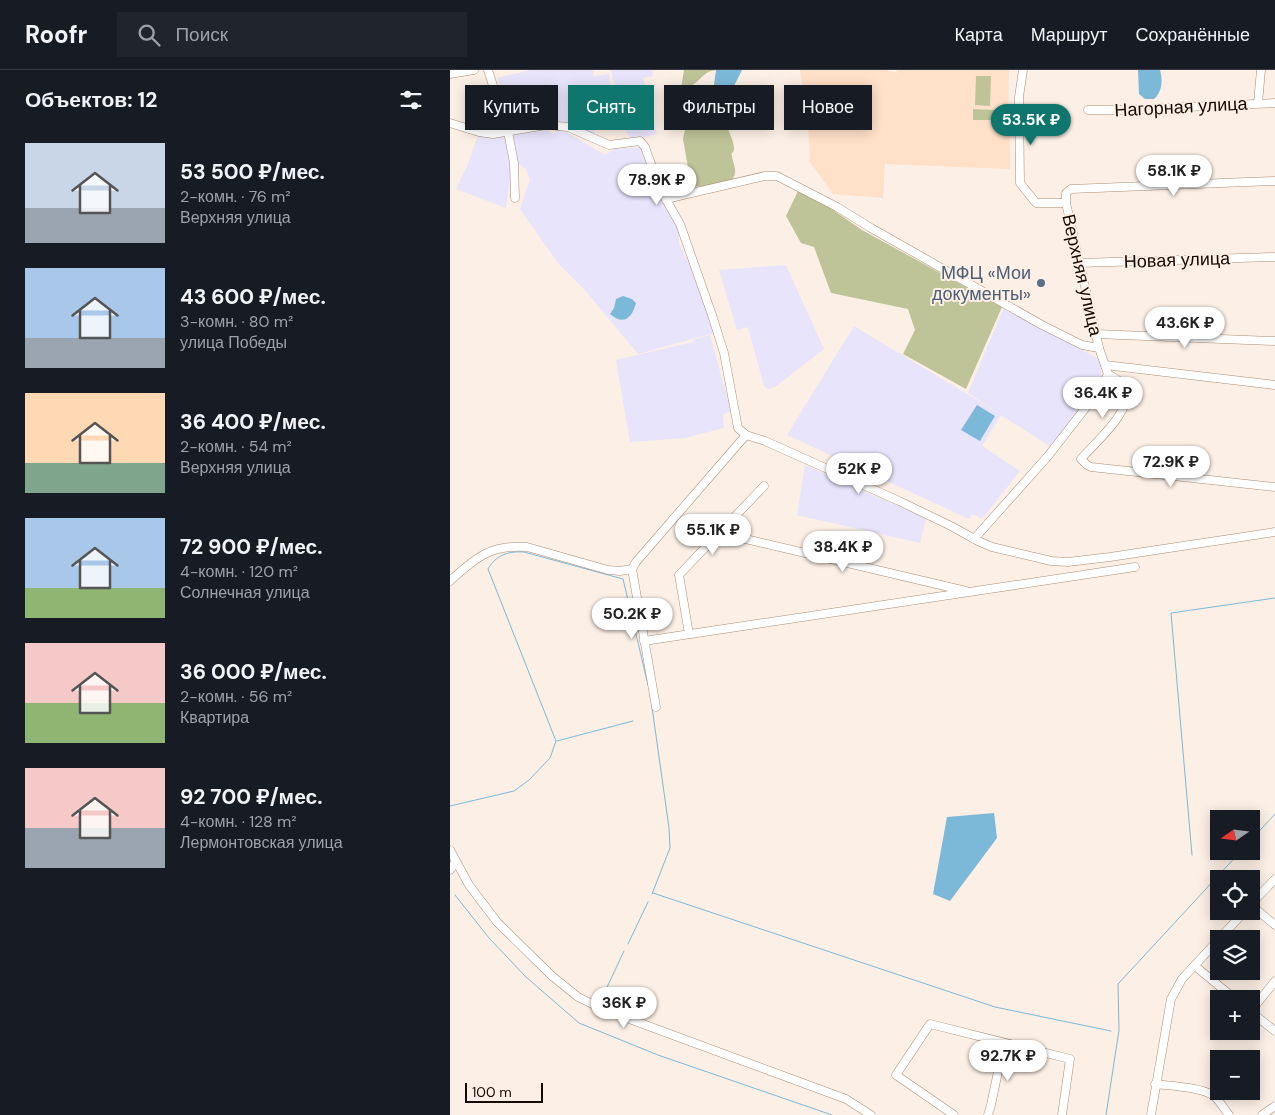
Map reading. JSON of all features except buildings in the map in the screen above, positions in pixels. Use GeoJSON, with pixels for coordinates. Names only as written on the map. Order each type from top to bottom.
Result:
{"type":"FeatureCollection","features":[{"type":"Feature","properties":{"kind":"street"},"geometry":{"type":"LineString","coordinates":[[450,74],[474,70]]}},
{"type":"Feature","properties":{"kind":"street"},"geometry":{"type":"LineString","coordinates":[[488,70],[508,133],[514,162],[515,198]]}},
{"type":"Feature","properties":{"kind":"street","name":"Верхняя улица"},"geometry":{"type":"LineString","coordinates":[[1023,70],[1019,97],[1020,183],[1036,204],[1066,203],[1099,348],[1108,374],[1124,384],[1126,392],[1125,403],[1116,422],[1081,459],[1091,467],[1275,487]]}},
{"type":"Feature","properties":{"kind":"street"},"geometry":{"type":"LineString","coordinates":[[1258,103],[1261,70]]}},
{"type":"Feature","properties":{"kind":"street","name":"Нагорная улица"},"geometry":{"type":"LineString","coordinates":[[1088,110],[1275,103]]}},
{"type":"Feature","properties":{"kind":"street"},"geometry":{"type":"LineString","coordinates":[[450,124],[493,134],[508,133],[546,125],[568,127],[609,145],[640,140],[645,147],[660,189],[680,224],[724,353],[738,428],[746,435],[765,441],[868,487],[992,547],[1051,561],[1068,562],[1275,532]]}},
{"type":"Feature","properties":{"kind":"street"},"geometry":{"type":"LineString","coordinates":[[666,200],[765,176],[777,176],[836,207],[1042,324],[1082,345],[1099,348]]}},
{"type":"Feature","properties":{"kind":"street"},"geometry":{"type":"LineString","coordinates":[[1066,203],[1066,193],[1071,189],[1275,181]]}},
{"type":"Feature","properties":{"kind":"street","name":"Новая улица"},"geometry":{"type":"LineString","coordinates":[[1079,263],[1275,257]]}},
{"type":"Feature","properties":{"kind":"street"},"geometry":{"type":"LineString","coordinates":[[1096,334],[1275,341]]}},
{"type":"Feature","properties":{"kind":"street"},"geometry":{"type":"LineString","coordinates":[[1105,365],[1275,385]]}},
{"type":"Feature","properties":{"kind":"street"},"geometry":{"type":"LineString","coordinates":[[974,539],[1048,456],[1101,388],[1108,374]]}},
{"type":"Feature","properties":{"kind":"street"},"geometry":{"type":"LineString","coordinates":[[656,706],[632,569],[746,435]]}},
{"type":"Feature","properties":{"kind":"street"},"geometry":{"type":"LineString","coordinates":[[689,634],[679,575],[764,486]]}},
{"type":"Feature","properties":{"kind":"street"},"geometry":{"type":"LineString","coordinates":[[720,533],[972,592]]}},
{"type":"Feature","properties":{"kind":"street"},"geometry":{"type":"LineString","coordinates":[[450,581],[474,560],[486,553],[514,546],[527,547],[608,570],[632,569]]}},
{"type":"Feature","properties":{"kind":"street"},"geometry":{"type":"LineString","coordinates":[[644,641],[1135,566]]}},
{"type":"Feature","properties":{"kind":"street"},"geometry":{"type":"LineString","coordinates":[[450,850],[469,885],[497,922],[552,976],[578,997],[604,1010],[681,1037],[846,1100],[871,1115]]}},
{"type":"Feature","properties":{"kind":"street"},"geometry":{"type":"LineString","coordinates":[[450,870],[456,862]]}},
{"type":"Feature","properties":{"kind":"street"},"geometry":{"type":"LineString","coordinates":[[1260,895],[1275,879]]}},
{"type":"Feature","properties":{"kind":"street"},"geometry":{"type":"LineString","coordinates":[[1260,912],[1275,925]]}},
{"type":"Feature","properties":{"kind":"street"},"geometry":{"type":"LineString","coordinates":[[1227,930],[1237,920]]}},
{"type":"Feature","properties":{"kind":"street"},"geometry":{"type":"LineString","coordinates":[[1151,1115],[1171,999],[1182,979],[1210,949]]}},
{"type":"Feature","properties":{"kind":"street"},"geometry":{"type":"LineString","coordinates":[[1195,966],[1224,990]]}},
{"type":"Feature","properties":{"kind":"street"},"geometry":{"type":"LineString","coordinates":[[1260,1000],[1275,981]]}},
{"type":"Feature","properties":{"kind":"street"},"geometry":{"type":"LineString","coordinates":[[1260,1018],[1275,1031]]}},
{"type":"Feature","properties":{"kind":"street"},"geometry":{"type":"LineString","coordinates":[[954,1115],[896,1075],[930,1024],[1070,1059],[1062,1115]]}},
{"type":"Feature","properties":{"kind":"street"},"geometry":{"type":"LineString","coordinates":[[988,1115],[1004,1043]]}},
{"type":"Feature","properties":{"kind":"street"},"geometry":{"type":"LineString","coordinates":[[1155,1084],[1213,1095],[1229,1115]]}},
{"type":"Feature","properties":{"kind":"street"},"geometry":{"type":"LineString","coordinates":[[1262,1115],[1275,1106]]}},
{"type":"Feature","properties":{"kind":"shaded area"},"geometry":{"type":"Polygon","coordinates":[[[531,70],[593,70],[594,76],[609,74],[611,85],[568,85],[568,125],[558,122],[558,85],[500,85],[497,78],[531,70]]]}},
{"type":"Feature","properties":{"kind":"shaded area"},"geometry":{"type":"Polygon","coordinates":[[[611,70],[652,70],[653,76],[643,78],[645,85],[614,84],[611,70]]]}},
{"type":"Feature","properties":{"kind":"shaded area"},"geometry":{"type":"Polygon","coordinates":[[[800,70],[885,70],[897,73],[898,70],[1009,70],[1008,121],[1010,121],[1010,169],[885,164],[883,198],[833,194],[810,162],[808,130],[872,130],[872,85],[802,85],[800,70]]]}},
{"type":"Feature","properties":{"kind":"shaded area"},"geometry":{"type":"Polygon","coordinates":[[[654,122],[657,134],[633,140],[625,130],[654,130],[654,122]]]}},
{"type":"Feature","properties":{"kind":"shaded area"},"geometry":{"type":"Polygon","coordinates":[[[558,129],[605,155],[615,149],[640,147],[657,192],[679,231],[679,243],[698,284],[714,333],[638,354],[583,288],[558,263],[520,209],[530,180],[526,169],[518,163],[512,135],[535,130],[547,130],[554,134],[558,129]]]}},
{"type":"Feature","properties":{"kind":"shaded area"},"geometry":{"type":"Polygon","coordinates":[[[581,130],[595,130],[593,135],[581,130]]]}},
{"type":"Feature","properties":{"kind":"shaded area"},"geometry":{"type":"Polygon","coordinates":[[[479,133],[507,137],[512,165],[506,208],[456,189],[479,133]]]}},
{"type":"Feature","properties":{"kind":"shaded area"},"geometry":{"type":"Polygon","coordinates":[[[786,265],[824,349],[775,387],[768,389],[764,386],[748,327],[737,330],[719,270],[786,265]]]}},
{"type":"Feature","properties":{"kind":"shaded area"},"geometry":{"type":"Polygon","coordinates":[[[1004,307],[1097,358],[1101,366],[1101,379],[1099,387],[1051,447],[1001,415],[982,446],[1020,471],[982,519],[972,514],[969,519],[787,435],[854,326],[997,412],[968,393],[1004,307]]]}},
{"type":"Feature","properties":{"kind":"shaded area"},"geometry":{"type":"Polygon","coordinates":[[[710,335],[731,411],[723,414],[724,428],[685,438],[630,442],[616,360],[693,342],[693,340],[710,335]]]}},
{"type":"Feature","properties":{"kind":"shaded area"},"geometry":{"type":"Polygon","coordinates":[[[805,465],[926,518],[920,543],[797,515],[805,465]]]}},
{"type":"Feature","properties":{"kind":"green space"},"geometry":{"type":"Polygon","coordinates":[[[684,70],[716,70],[706,73],[693,85],[682,85],[684,70]]]}},
{"type":"Feature","properties":{"kind":"green space"},"geometry":{"type":"Polygon","coordinates":[[[976,76],[991,76],[990,106],[975,105],[976,76]]]}},
{"type":"Feature","properties":{"kind":"green space"},"geometry":{"type":"Polygon","coordinates":[[[973,109],[995,110],[995,120],[973,120],[973,109]]]}},
{"type":"Feature","properties":{"kind":"green space"},"geometry":{"type":"Polygon","coordinates":[[[685,130],[728,130],[734,149],[732,155],[735,174],[732,180],[703,187],[695,186],[690,179],[683,139],[685,130]]]}},
{"type":"Feature","properties":{"kind":"green space"},"geometry":{"type":"Polygon","coordinates":[[[798,191],[820,201],[862,230],[1002,307],[966,389],[903,354],[915,330],[908,309],[831,293],[814,247],[801,243],[786,216],[798,191]]]}},
{"type":"Feature","properties":{"kind":"water"},"geometry":{"type":"Polygon","coordinates":[[[716,70],[742,70],[734,85],[714,85],[716,70]]]}},
{"type":"Feature","properties":{"kind":"water"},"geometry":{"type":"Polygon","coordinates":[[[1138,70],[1160,70],[1161,86],[1159,93],[1154,99],[1145,99],[1139,94],[1138,70]]]}},
{"type":"Feature","properties":{"kind":"water"},"geometry":{"type":"Polygon","coordinates":[[[623,296],[632,299],[636,303],[630,316],[623,320],[615,318],[610,314],[616,299],[623,296]]]}},
{"type":"Feature","properties":{"kind":"water"},"geometry":{"type":"Polygon","coordinates":[[[977,405],[995,416],[980,441],[961,430],[977,405]]]}},
{"type":"Feature","properties":{"kind":"water"},"geometry":{"type":"Polygon","coordinates":[[[994,813],[997,838],[950,901],[933,894],[947,817],[994,813]]]}},
{"type":"Feature","properties":{"kind":"waterway"},"geometry":{"type":"LineString","coordinates":[[450,806],[514,791],[529,780],[550,758],[556,741],[488,569],[499,557],[508,553],[524,552],[623,579],[648,685]]}},
{"type":"Feature","properties":{"kind":"waterway"},"geometry":{"type":"LineString","coordinates":[[1192,855],[1171,613],[1275,598]]}},
{"type":"Feature","properties":{"kind":"waterway"},"geometry":{"type":"LineString","coordinates":[[652,707],[669,828],[670,848],[652,894]]}},
{"type":"Feature","properties":{"kind":"waterway"},"geometry":{"type":"LineString","coordinates":[[557,741],[633,721]]}},
{"type":"Feature","properties":{"kind":"waterway"},"geometry":{"type":"LineString","coordinates":[[1260,830],[1275,814]]}},
{"type":"Feature","properties":{"kind":"waterway"},"geometry":{"type":"LineString","coordinates":[[1106,1115],[1119,1030],[1118,984],[1233,860]]}},
{"type":"Feature","properties":{"kind":"waterway"},"geometry":{"type":"LineString","coordinates":[[653,893],[995,1007],[1111,1031]]}},
{"type":"Feature","properties":{"kind":"waterway"},"geometry":{"type":"LineString","coordinates":[[455,895],[489,938],[526,977],[579,1023],[658,1055],[832,1115]]}},
{"type":"Feature","properties":{"kind":"waterway"},"geometry":{"type":"LineString","coordinates":[[628,944],[648,902]]}},
{"type":"Feature","properties":{"kind":"waterway"},"geometry":{"type":"LineString","coordinates":[[601,1000],[624,951]]}},
{"type":"Feature","properties":{"kind":"place","name":"МФЦ «Мои документы»"},"geometry":{"type":"Point","coordinates":[1041,283]}}]}
